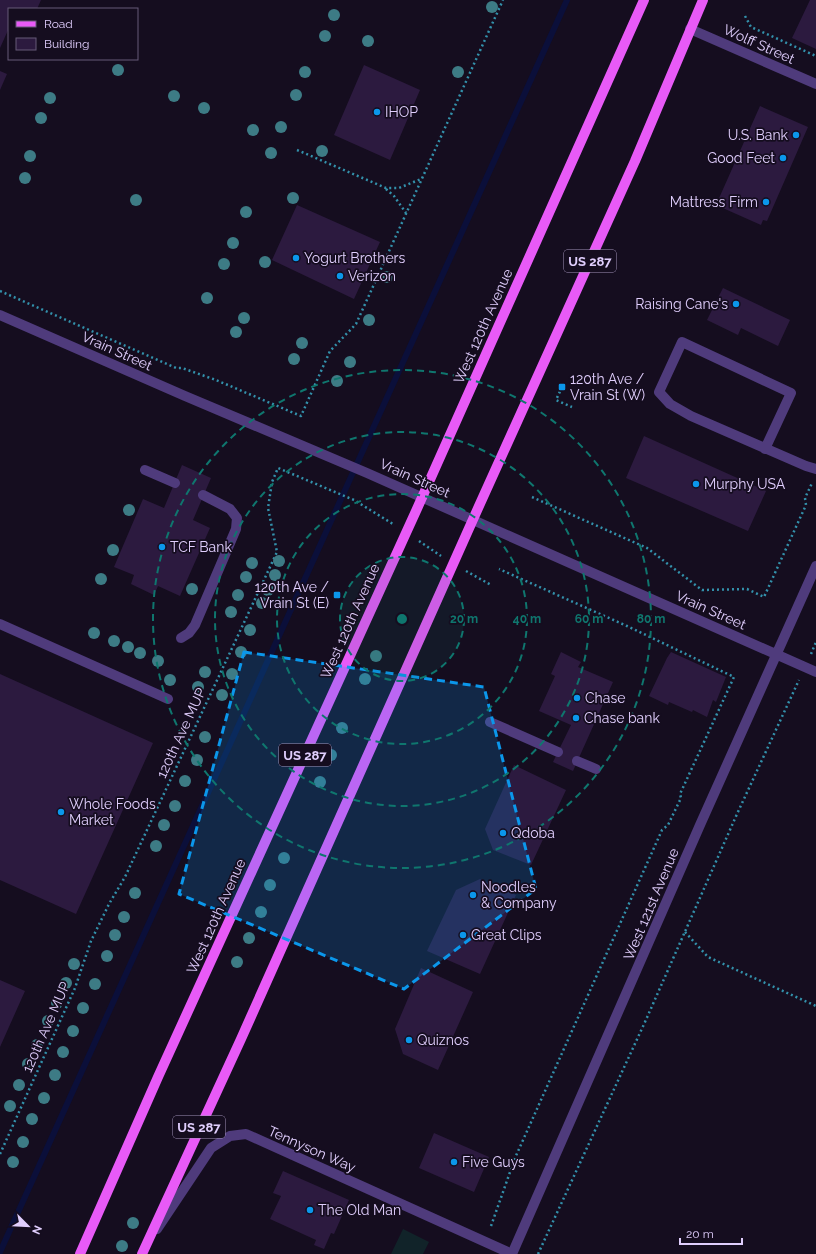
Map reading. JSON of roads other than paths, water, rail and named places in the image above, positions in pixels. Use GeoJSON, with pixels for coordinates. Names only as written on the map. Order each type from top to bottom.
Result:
{"type":"FeatureCollection","features":[{"type":"Feature","properties":{"kind":"main road","name":"West 120th Avenue"},"geometry":{"type":"LineString","coordinates":[[80,1254],[158,1077],[422,497],[644,0]]}},
{"type":"Feature","properties":{"kind":"main road"},"geometry":{"type":"LineString","coordinates":[[692,25],[695,0]]}},
{"type":"Feature","properties":{"kind":"main road","name":"US 287"},"geometry":{"type":"LineString","coordinates":[[143,1251],[244,1032],[635,161],[703,0]]}},
{"type":"Feature","properties":{"kind":"street","name":"Wolff Street"},"geometry":{"type":"LineString","coordinates":[[692,25],[816,84]]}},
{"type":"Feature","properties":{"kind":"street","name":"Vrain Street"},"geometry":{"type":"LineString","coordinates":[[0,315],[185,396],[332,457],[816,672]]}},
{"type":"Feature","properties":{"kind":"street"},"geometry":{"type":"LineString","coordinates":[[765,449],[791,393],[682,342],[659,392],[670,404],[691,416],[765,449],[816,469]]}},
{"type":"Feature","properties":{"kind":"street"},"geometry":{"type":"LineString","coordinates":[[145,470],[175,483]]}},
{"type":"Feature","properties":{"kind":"street"},"geometry":{"type":"LineString","coordinates":[[181,638],[189,633],[195,625],[236,529],[237,518],[230,509],[204,495]]}},
{"type":"Feature","properties":{"kind":"street","name":"West 121st Avenue"},"geometry":{"type":"LineString","coordinates":[[512,1254],[557,1149],[816,566]]}},
{"type":"Feature","properties":{"kind":"street"},"geometry":{"type":"LineString","coordinates":[[0,624],[168,699]]}},
{"type":"Feature","properties":{"kind":"street"},"geometry":{"type":"LineString","coordinates":[[490,722],[558,752]]}},
{"type":"Feature","properties":{"kind":"street"},"geometry":{"type":"LineString","coordinates":[[577,761],[596,769]]}},
{"type":"Feature","properties":{"kind":"street","name":"Tennyson Way"},"geometry":{"type":"LineString","coordinates":[[143,1251],[211,1148],[230,1136],[246,1134],[512,1254]]}},
{"type":"Feature","properties":{"kind":"waterway"},"geometry":{"type":"LineString","coordinates":[[0,1252],[567,0]]}},
{"type":"Feature","properties":{"kind":"place","name":"IHOP"},"geometry":{"type":"Point","coordinates":[377,112]}},
{"type":"Feature","properties":{"kind":"place","name":"U.S. Bank"},"geometry":{"type":"Point","coordinates":[796,135]}},
{"type":"Feature","properties":{"kind":"place","name":"Good Feet"},"geometry":{"type":"Point","coordinates":[783,158]}},
{"type":"Feature","properties":{"kind":"place","name":"Mattress Firm"},"geometry":{"type":"Point","coordinates":[766,202]}},
{"type":"Feature","properties":{"kind":"place","name":"Yogurt Brothers"},"geometry":{"type":"Point","coordinates":[296,258]}},
{"type":"Feature","properties":{"kind":"place","name":"Verizon"},"geometry":{"type":"Point","coordinates":[340,276]}},
{"type":"Feature","properties":{"kind":"place","name":"Raising Cane's"},"geometry":{"type":"Point","coordinates":[736,304]}},
{"type":"Feature","properties":{"kind":"place","name":"120th Ave / Vrain St (W)"},"geometry":{"type":"Point","coordinates":[562,387]}},
{"type":"Feature","properties":{"kind":"place","name":"Murphy USA"},"geometry":{"type":"Point","coordinates":[696,484]}},
{"type":"Feature","properties":{"kind":"place","name":"TCF Bank"},"geometry":{"type":"Point","coordinates":[162,547]}},
{"type":"Feature","properties":{"kind":"place","name":"120th Ave / Vrain St (E)"},"geometry":{"type":"Point","coordinates":[337,595]}},
{"type":"Feature","properties":{"kind":"place","name":"Chase"},"geometry":{"type":"Point","coordinates":[577,698]}},
{"type":"Feature","properties":{"kind":"place","name":"Chase bank"},"geometry":{"type":"Point","coordinates":[576,718]}},
{"type":"Feature","properties":{"kind":"place","name":"Whole Foods Market"},"geometry":{"type":"Point","coordinates":[61,812]}},
{"type":"Feature","properties":{"kind":"place","name":"Qdoba"},"geometry":{"type":"Point","coordinates":[503,833]}},
{"type":"Feature","properties":{"kind":"place","name":"Noodles & Company"},"geometry":{"type":"Point","coordinates":[473,895]}},
{"type":"Feature","properties":{"kind":"place","name":"Great Clips"},"geometry":{"type":"Point","coordinates":[463,935]}},
{"type":"Feature","properties":{"kind":"place","name":"Quiznos"},"geometry":{"type":"Point","coordinates":[409,1040]}},
{"type":"Feature","properties":{"kind":"place","name":"Five Guys"},"geometry":{"type":"Point","coordinates":[454,1162]}},
{"type":"Feature","properties":{"kind":"place","name":"The Old Man"},"geometry":{"type":"Point","coordinates":[310,1210]}}]}
